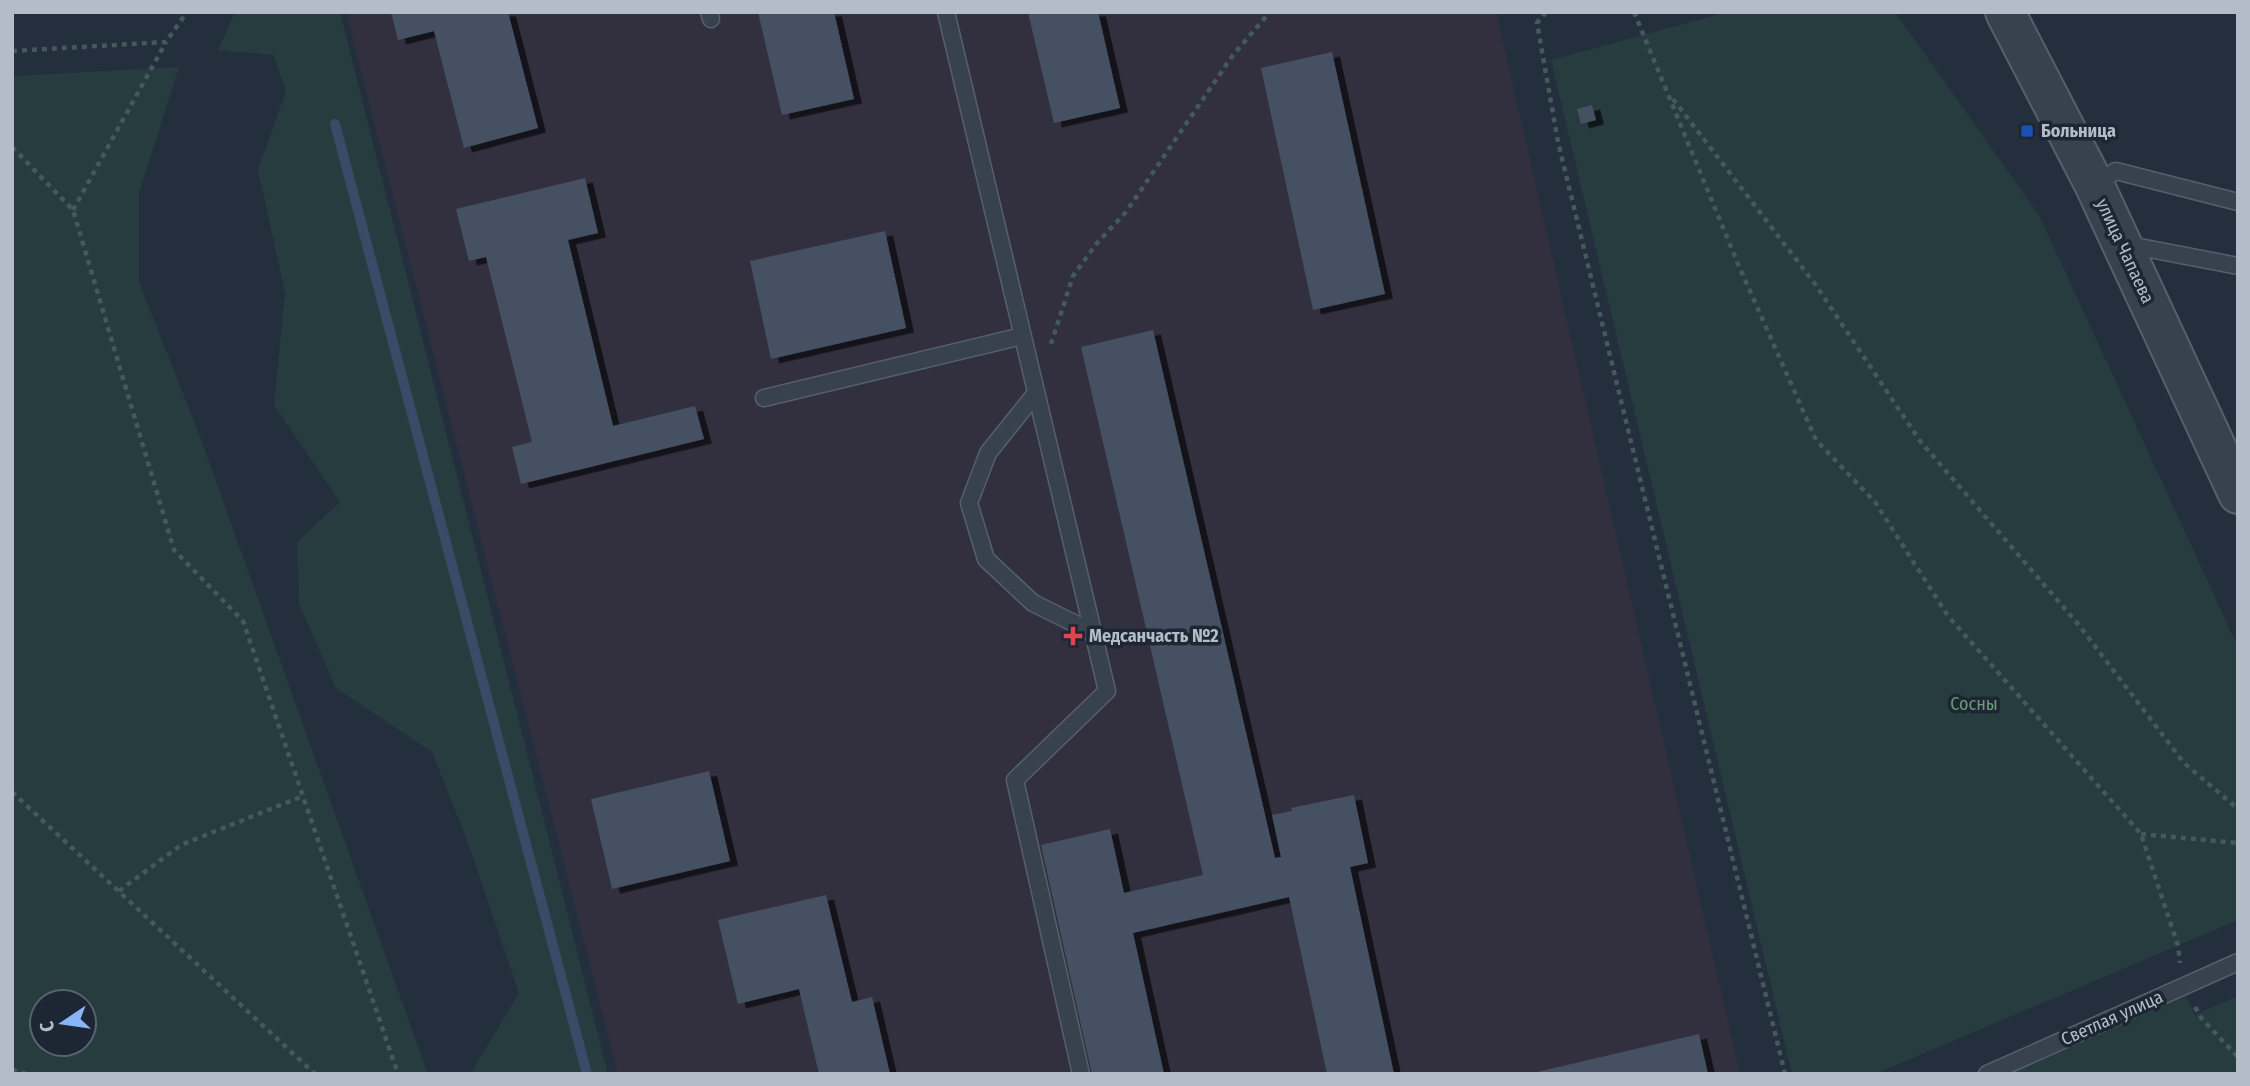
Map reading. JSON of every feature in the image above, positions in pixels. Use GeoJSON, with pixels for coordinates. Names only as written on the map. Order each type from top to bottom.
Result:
{"type":"FeatureCollection","features":[{"type":"Feature","properties":{"kind":"street","name":"улица Чапаева"},"geometry":{"type":"LineString","coordinates":[[2005,12],[2094,184],[2238,494]]}},
{"type":"Feature","properties":{"kind":"lane"},"geometry":{"type":"LineString","coordinates":[[946,12],[1107,691],[1015,780],[1081,1074]]}},
{"type":"Feature","properties":{"kind":"lane"},"geometry":{"type":"LineString","coordinates":[[2094,184],[2116,171],[2238,202]]}},
{"type":"Feature","properties":{"kind":"lane"},"geometry":{"type":"LineString","coordinates":[[2121,243],[2238,266]]}},
{"type":"Feature","properties":{"kind":"lane"},"geometry":{"type":"LineString","coordinates":[[764,398],[1022,336]]}},
{"type":"Feature","properties":{"kind":"lane"},"geometry":{"type":"LineString","coordinates":[[1036,393],[988,453],[970,503],[986,559],[1033,603],[1093,632]]}},
{"type":"Feature","properties":{"kind":"lane","name":"Светлая улица"},"geometry":{"type":"LineString","coordinates":[[1987,1074],[2238,962]]}},
{"type":"Feature","properties":{"kind":"path"},"geometry":{"type":"LineString","coordinates":[[73,210],[166,41],[187,12]]}},
{"type":"Feature","properties":{"kind":"path"},"geometry":{"type":"LineString","coordinates":[[1036,393],[1073,275],[1097,243],[1126,212],[1233,55],[1270,12]]}},
{"type":"Feature","properties":{"kind":"path"},"geometry":{"type":"LineString","coordinates":[[1546,12],[1536,23],[1558,142],[1784,1074]]}},
{"type":"Feature","properties":{"kind":"path"},"geometry":{"type":"LineString","coordinates":[[1634,12],[1738,264],[1816,440],[1875,502],[1948,616],[2141,834],[2178,946],[2183,986],[2202,1019],[2238,1057]]}},
{"type":"Feature","properties":{"kind":"path"},"geometry":{"type":"LineString","coordinates":[[12,51],[166,41]]}},
{"type":"Feature","properties":{"kind":"path"},"geometry":{"type":"LineString","coordinates":[[1668,92],[1815,284],[1920,441],[2078,624],[2184,763],[2238,809]]}},
{"type":"Feature","properties":{"kind":"path"},"geometry":{"type":"LineString","coordinates":[[12,147],[73,210],[174,550],[243,621],[398,1074]]}},
{"type":"Feature","properties":{"kind":"path"},"geometry":{"type":"LineString","coordinates":[[12,792],[315,1074]]}},
{"type":"Feature","properties":{"kind":"path"},"geometry":{"type":"LineString","coordinates":[[118,891],[181,845],[303,796]]}},
{"type":"Feature","properties":{"kind":"path"},"geometry":{"type":"LineString","coordinates":[[2141,834],[2238,843]]}},
{"type":"Feature","properties":{"kind":"path"},"geometry":{"type":"LineString","coordinates":[[12,1070],[27,1074]]}},
{"type":"Feature","properties":{"kind":"shaded area","name":"Медсанчасть №2"},"geometry":{"type":"Polygon","coordinates":[[[346,12],[1496,12],[1740,1074],[618,1074],[346,12]]]}},
{"type":"Feature","properties":{"kind":"green space"},"geometry":{"type":"Polygon","coordinates":[[[235,12],[340,12],[608,1074],[470,1074],[519,993],[468,843],[432,752],[336,688],[299,604],[297,542],[340,502],[274,405],[285,293],[258,170],[286,91],[273,55],[218,50],[235,12]]]}},
{"type":"Feature","properties":{"kind":"green space","name":"Сосны"},"geometry":{"type":"Polygon","coordinates":[[[1727,12],[1895,12],[2039,215],[2238,647],[2238,920],[1875,1074],[1792,1074],[1551,60],[1727,12]]]}},
{"type":"Feature","properties":{"kind":"green space"},"geometry":{"type":"Polygon","coordinates":[[[179,67],[139,193],[139,282],[198,431],[428,1074],[12,1074],[12,76],[179,67]]]}},
{"type":"Feature","properties":{"kind":"green space"},"geometry":{"type":"Polygon","coordinates":[[[2184,993],[2195,1015],[2238,996],[2238,1074],[2007,1074],[2184,993]]]}},
{"type":"Feature","properties":{"kind":"building"},"geometry":{"type":"Polygon","coordinates":[[[391,12],[508,12],[538,128],[464,148],[434,31],[398,40],[391,12]]]}},
{"type":"Feature","properties":{"kind":"building"},"geometry":{"type":"Polygon","coordinates":[[[758,12],[834,12],[854,99],[782,115],[758,12]]]}},
{"type":"Feature","properties":{"kind":"building"},"geometry":{"type":"Polygon","coordinates":[[[1028,12],[1098,12],[1120,108],[1054,123],[1028,12]]]}},
{"type":"Feature","properties":{"kind":"building"},"geometry":{"type":"Polygon","coordinates":[[[1332,52],[1385,294],[1313,310],[1261,68],[1332,52]]]}},
{"type":"Feature","properties":{"kind":"building"},"geometry":{"type":"Polygon","coordinates":[[[1592,105],[1596,120],[1581,124],[1577,109],[1592,105]]]}},
{"type":"Feature","properties":{"kind":"building"},"geometry":{"type":"Polygon","coordinates":[[[585,178],[598,233],[568,240],[613,426],[695,406],[704,439],[521,484],[512,447],[532,442],[486,257],[469,261],[456,209],[585,178]]]}},
{"type":"Feature","properties":{"kind":"building"},"geometry":{"type":"Polygon","coordinates":[[[885,231],[906,328],[771,359],[750,261],[885,231]]]}},
{"type":"Feature","properties":{"kind":"building"},"geometry":{"type":"Polygon","coordinates":[[[1153,330],[1275,858],[1281,857],[1272,815],[1292,811],[1291,808],[1354,795],[1368,863],[1350,867],[1394,1074],[1327,1074],[1289,897],[1133,933],[1164,1074],[1092,1074],[1041,845],[1110,829],[1124,893],[1203,875],[1081,347],[1153,330]]]}},
{"type":"Feature","properties":{"kind":"building"},"geometry":{"type":"Polygon","coordinates":[[[709,771],[730,861],[612,889],[591,799],[709,771]]]}},
{"type":"Feature","properties":{"kind":"building"},"geometry":{"type":"Polygon","coordinates":[[[826,895],[852,1002],[872,997],[890,1074],[819,1074],[799,989],[738,1004],[718,920],[826,895]]]}},
{"type":"Feature","properties":{"kind":"building"},"geometry":{"type":"Polygon","coordinates":[[[1699,1034],[1708,1074],[1533,1074],[1533,1073],[1699,1034]]]}},
{"type":"Feature","properties":{"kind":"waterway"},"geometry":{"type":"LineString","coordinates":[[335,124],[587,1074]]}},
{"type":"Feature","properties":{"kind":"place","name":"Больница"},"geometry":{"type":"Point","coordinates":[2027,131]}},
{"type":"Feature","properties":{"kind":"place","name":"Медсанчасть №2"},"geometry":{"type":"Point","coordinates":[1073,636]}}]}
